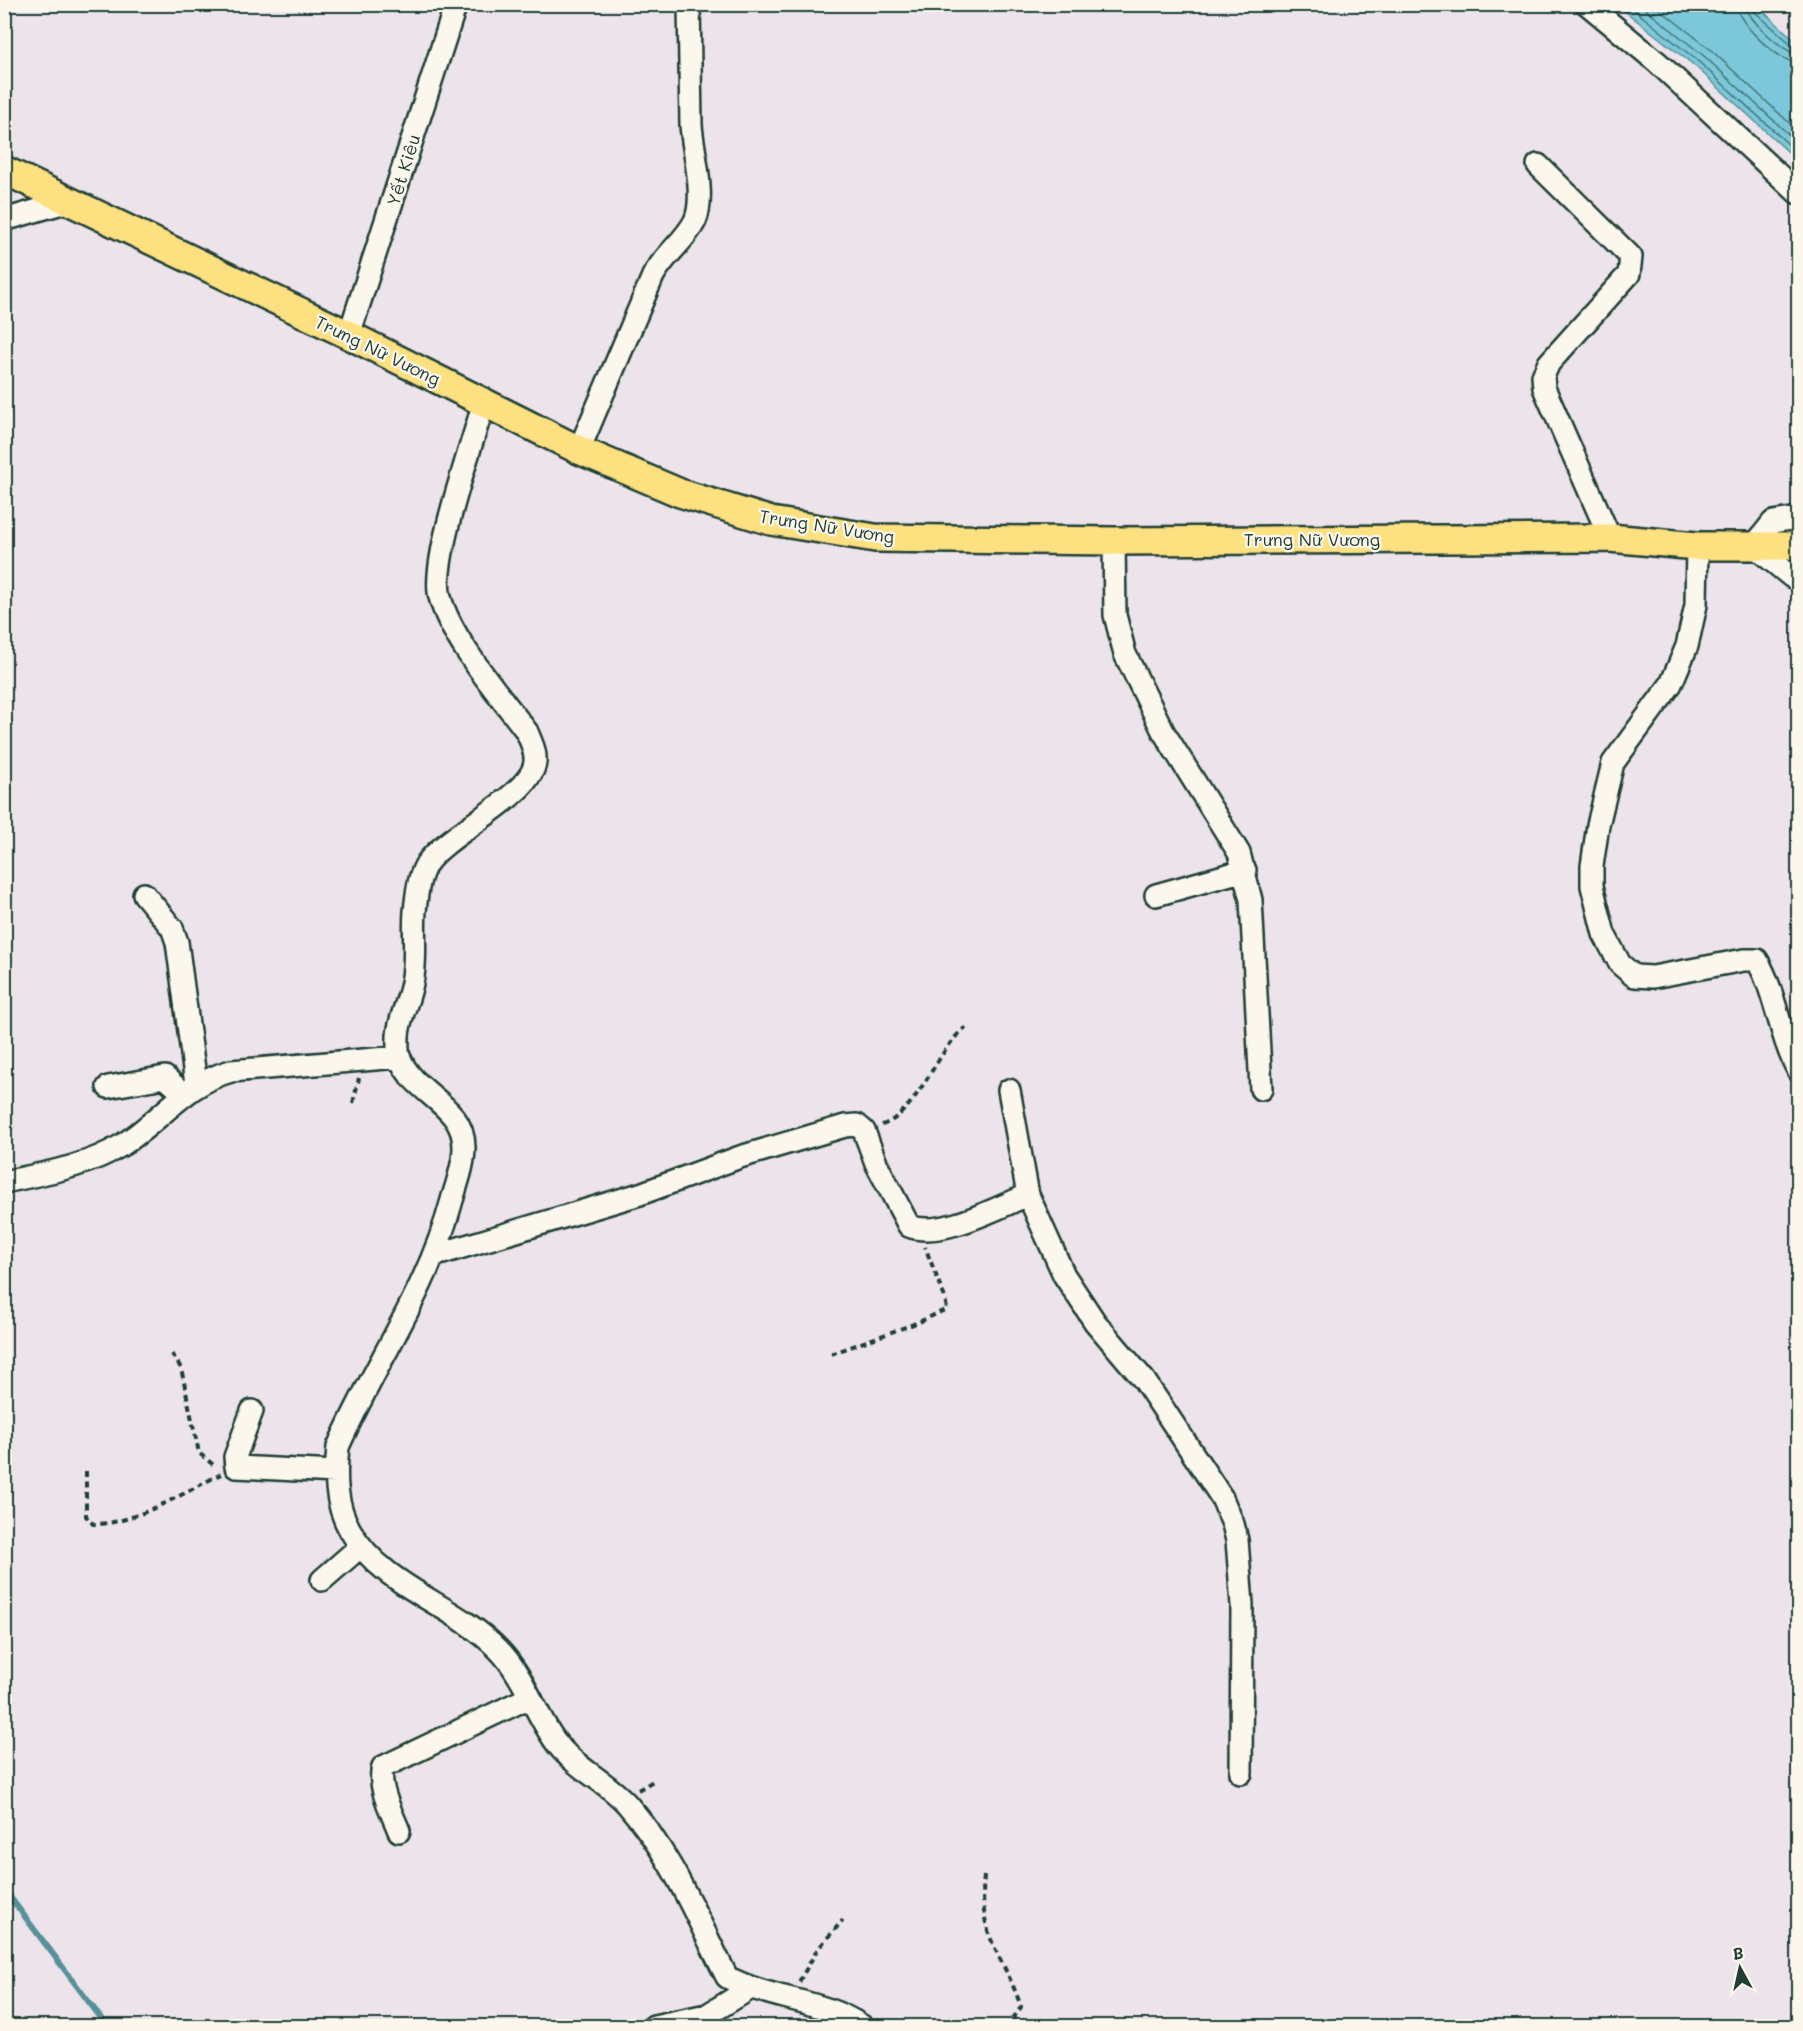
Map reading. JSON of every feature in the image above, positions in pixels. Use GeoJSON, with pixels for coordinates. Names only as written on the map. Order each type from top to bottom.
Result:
{"type":"FeatureCollection","features":[{"type":"Feature","properties":{"kind":"main road","name":"Trưng Nữ Vương"},"geometry":{"type":"LineString","coordinates":[[4,170],[349,335],[579,450],[680,494],[771,521],[875,538],[1114,541],[1610,538],[1697,546],[1798,546]]}},
{"type":"Feature","properties":{"kind":"street","name":"Yết Kiêu"},"geometry":{"type":"LineString","coordinates":[[349,335],[456,4]]}},
{"type":"Feature","properties":{"kind":"street"},"geometry":{"type":"LineString","coordinates":[[579,450],[653,276],[661,262],[689,230],[699,204],[692,126],[689,4]]}},
{"type":"Feature","properties":{"kind":"street"},"geometry":{"type":"LineString","coordinates":[[1587,4],[1657,62],[1798,193]]}},
{"type":"Feature","properties":{"kind":"street"},"geometry":{"type":"LineString","coordinates":[[1538,165],[1631,257],[1629,274],[1549,363],[1543,376],[1544,388],[1610,538]]}},
{"type":"Feature","properties":{"kind":"street"},"geometry":{"type":"LineString","coordinates":[[4,220],[69,201]]}},
{"type":"Feature","properties":{"kind":"street"},"geometry":{"type":"LineString","coordinates":[[484,402],[449,522],[439,570],[439,596],[452,628],[526,732],[533,745],[535,764],[527,779],[514,793],[437,851],[426,864],[418,884],[412,982],[398,1033],[399,1057],[409,1075],[452,1113],[462,1129],[464,1148],[460,1172],[436,1255],[392,1345],[348,1423],[338,1447],[336,1472],[339,1504],[350,1530],[372,1561],[487,1638],[513,1666],[561,1749],[628,1805],[683,1888],[727,1977],[744,1993],[789,1999],[835,2011],[862,2026]]}},
{"type":"Feature","properties":{"kind":"street"},"geometry":{"type":"LineString","coordinates":[[1798,518],[1773,522],[1754,546],[1792,577],[1798,578]]}},
{"type":"Feature","properties":{"kind":"street"},"geometry":{"type":"LineString","coordinates":[[1114,541],[1115,615],[1125,654],[1163,731],[1239,852],[1245,870],[1251,900],[1261,1089]]}},
{"type":"Feature","properties":{"kind":"street"},"geometry":{"type":"LineString","coordinates":[[1697,546],[1696,605],[1687,646],[1671,684],[1613,763],[1598,825],[1592,886],[1604,934],[1620,964],[1635,976],[1653,977],[1744,960],[1757,960],[1764,971],[1780,1030],[1798,1070]]}},
{"type":"Feature","properties":{"kind":"street"},"geometry":{"type":"LineString","coordinates":[[1156,896],[1245,870]]}},
{"type":"Feature","properties":{"kind":"street"},"geometry":{"type":"LineString","coordinates":[[144,894],[172,928],[177,942],[190,1090]]}},
{"type":"Feature","properties":{"kind":"street"},"geometry":{"type":"LineString","coordinates":[[4,1182],[91,1161],[136,1136],[190,1090],[211,1076],[231,1071],[399,1057]]}},
{"type":"Feature","properties":{"kind":"street"},"geometry":{"type":"LineString","coordinates":[[108,1087],[165,1077],[190,1090]]}},
{"type":"Feature","properties":{"kind":"street"},"geometry":{"type":"LineString","coordinates":[[1009,1090],[1028,1195],[1064,1275],[1095,1322],[1144,1380],[1161,1405],[1222,1498],[1233,1524],[1237,1540],[1242,1605],[1241,1773]]}},
{"type":"Feature","properties":{"kind":"street"},"geometry":{"type":"LineString","coordinates":[[436,1255],[640,1194],[814,1133],[857,1125],[864,1131],[876,1163],[909,1226],[918,1230],[952,1224],[1028,1195]]}},
{"type":"Feature","properties":{"kind":"street"},"geometry":{"type":"LineString","coordinates":[[252,1411],[230,1470],[336,1472]]}},
{"type":"Feature","properties":{"kind":"street"},"geometry":{"type":"LineString","coordinates":[[322,1580],[361,1546]]}},
{"type":"Feature","properties":{"kind":"street"},"geometry":{"type":"LineString","coordinates":[[399,1831],[386,1795],[381,1773],[383,1767],[530,1697]]}},
{"type":"Feature","properties":{"kind":"street"},"geometry":{"type":"LineString","coordinates":[[721,2025],[744,1993]]}},
{"type":"Feature","properties":{"kind":"street"},"geometry":{"type":"LineString","coordinates":[[654,2026],[708,2015],[744,1993]]}},
{"type":"Feature","properties":{"kind":"path"},"geometry":{"type":"LineString","coordinates":[[864,1131],[893,1121],[904,1110],[953,1037],[966,1027]]}},
{"type":"Feature","properties":{"kind":"path"},"geometry":{"type":"LineString","coordinates":[[831,1354],[920,1322],[947,1309],[945,1298],[918,1230]]}},
{"type":"Feature","properties":{"kind":"path"},"geometry":{"type":"LineString","coordinates":[[172,1354],[180,1368],[199,1453],[230,1470]]}},
{"type":"Feature","properties":{"kind":"path"},"geometry":{"type":"LineString","coordinates":[[86,1472],[86,1516],[93,1524],[110,1524],[153,1507],[230,1470]]}},
{"type":"Feature","properties":{"kind":"path"},"geometry":{"type":"LineString","coordinates":[[984,1876],[981,1904],[986,1930],[1021,2007],[1008,2026]]}},
{"type":"Feature","properties":{"kind":"path"},"geometry":{"type":"LineString","coordinates":[[789,1999],[817,1950],[843,1920]]}},
{"type":"Feature","properties":{"kind":"water"},"geometry":{"type":"Polygon","coordinates":[[[1617,5],[1756,5],[1798,43],[1798,161],[1695,66],[1617,5]]]}},
{"type":"Feature","properties":{"kind":"waterway"},"geometry":{"type":"LineString","coordinates":[[4,1889],[107,2026]]}}]}
